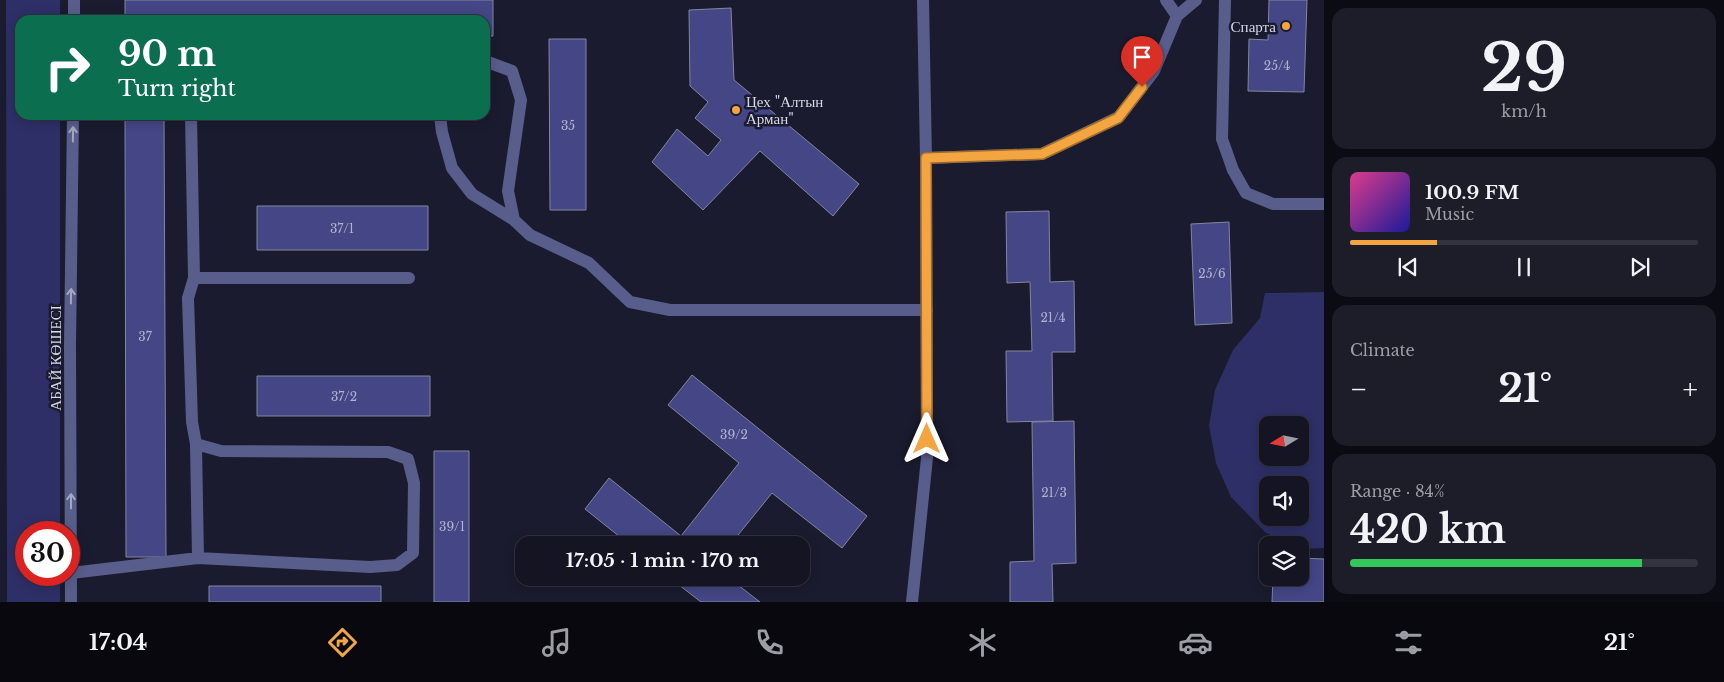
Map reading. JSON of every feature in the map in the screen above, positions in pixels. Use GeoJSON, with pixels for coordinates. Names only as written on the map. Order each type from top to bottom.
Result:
{"type":"FeatureCollection","features":[{"type":"Feature","properties":{"kind":"street"},"geometry":{"type":"LineString","coordinates":[[74,0],[74,15]]}},
{"type":"Feature","properties":{"kind":"street"},"geometry":{"type":"LineString","coordinates":[[912,602],[928,458],[923,0]]}},
{"type":"Feature","properties":{"kind":"street"},"geometry":{"type":"LineString","coordinates":[[1166,0],[1177,16]]}},
{"type":"Feature","properties":{"kind":"street"},"geometry":{"type":"LineString","coordinates":[[926,158],[1042,154],[1118,118],[1154,71],[1177,16],[1196,0]]}},
{"type":"Feature","properties":{"kind":"street"},"geometry":{"type":"LineString","coordinates":[[1226,0],[1222,139],[1233,170],[1246,193],[1273,204],[1324,204]]}},
{"type":"Feature","properties":{"kind":"street"},"geometry":{"type":"LineString","coordinates":[[490,63],[512,72],[521,100],[508,191],[514,220]]}},
{"type":"Feature","properties":{"kind":"street","name":"АБАЙ КӨШЕСІ"},"geometry":{"type":"LineString","coordinates":[[71,521],[70,345],[73,120]]}},
{"type":"Feature","properties":{"kind":"street"},"geometry":{"type":"LineString","coordinates":[[191,120],[194,278],[188,298],[192,422],[196,444],[198,558]]}},
{"type":"Feature","properties":{"kind":"street"},"geometry":{"type":"LineString","coordinates":[[441,120],[452,168],[472,194],[514,220],[530,235],[589,263],[630,302],[670,310],[927,310]]}},
{"type":"Feature","properties":{"kind":"street"},"geometry":{"type":"LineString","coordinates":[[194,278],[409,278]]}},
{"type":"Feature","properties":{"kind":"street"},"geometry":{"type":"LineString","coordinates":[[80,572],[198,558],[370,567],[398,565],[413,553],[414,483],[408,459],[388,452],[221,450],[196,444]]}},
{"type":"Feature","properties":{"kind":"street","name":"АБАЙ КӨШЕСІ"},"geometry":{"type":"LineString","coordinates":[[71,586],[71,602]]}},
{"type":"Feature","properties":{"kind":"shaded area"},"geometry":{"type":"Polygon","coordinates":[[[6,0],[60,0],[60,15],[15,15],[15,120],[60,120],[60,521],[15,521],[15,586],[60,586],[60,602],[7,602],[6,0]]]}},
{"type":"Feature","properties":{"kind":"shaded area"},"geometry":{"type":"Polygon","coordinates":[[[1324,292],[1324,548],[1309,549],[1309,536],[1273,536],[1259,526],[1309,526],[1309,476],[1259,476],[1259,526],[1231,497],[1216,463],[1209,426],[1215,390],[1233,350],[1260,318],[1265,293],[1324,292]]]}},
{"type":"Feature","properties":{"kind":"building"},"geometry":{"type":"Polygon","coordinates":[[[125,0],[493,0],[493,36],[490,36],[490,15],[125,15],[125,0]]]}},
{"type":"Feature","properties":{"kind":"building"},"geometry":{"type":"Polygon","coordinates":[[[1269,0],[1307,0],[1304,92],[1248,91],[1249,39],[1268,40],[1269,0]]]}},
{"type":"Feature","properties":{"kind":"building","name":"Цех \"Алтын Арман\""},"geometry":{"type":"Polygon","coordinates":[[[731,8],[734,80],[859,184],[833,216],[760,151],[703,210],[652,162],[677,129],[708,156],[721,140],[695,118],[708,102],[690,86],[689,10],[731,8]]]}},
{"type":"Feature","properties":{"kind":"building"},"geometry":{"type":"Polygon","coordinates":[[[549,39],[586,39],[586,210],[550,210],[549,39]]]}},
{"type":"Feature","properties":{"kind":"building"},"geometry":{"type":"Polygon","coordinates":[[[125,120],[164,120],[166,557],[126,557],[125,120]]]}},
{"type":"Feature","properties":{"kind":"building"},"geometry":{"type":"Polygon","coordinates":[[[257,206],[428,206],[428,250],[257,250],[257,206]]]}},
{"type":"Feature","properties":{"kind":"building"},"geometry":{"type":"Polygon","coordinates":[[[1049,211],[1050,282],[1074,281],[1075,352],[1052,352],[1053,421],[1007,422],[1006,351],[1032,351],[1030,282],[1007,283],[1006,212],[1049,211]]]}},
{"type":"Feature","properties":{"kind":"building"},"geometry":{"type":"Polygon","coordinates":[[[1229,222],[1232,323],[1195,325],[1191,224],[1229,222]]]}},
{"type":"Feature","properties":{"kind":"building"},"geometry":{"type":"Polygon","coordinates":[[[692,375],[867,516],[842,548],[772,493],[737,536],[681,536],[739,463],[668,405],[692,375]]]}},
{"type":"Feature","properties":{"kind":"building"},"geometry":{"type":"Polygon","coordinates":[[[257,376],[430,376],[430,416],[257,416],[257,376]]]}},
{"type":"Feature","properties":{"kind":"building"},"geometry":{"type":"Polygon","coordinates":[[[1074,421],[1076,563],[1052,564],[1053,602],[1010,602],[1010,562],[1034,561],[1032,422],[1074,421]]]}},
{"type":"Feature","properties":{"kind":"building"},"geometry":{"type":"Polygon","coordinates":[[[434,451],[469,451],[469,602],[434,602],[434,451]]]}},
{"type":"Feature","properties":{"kind":"building"},"geometry":{"type":"Polygon","coordinates":[[[609,478],[681,536],[619,536],[585,509],[609,478]]]}},
{"type":"Feature","properties":{"kind":"building"},"geometry":{"type":"Polygon","coordinates":[[[1309,558],[1324,559],[1324,602],[1272,602],[1273,586],[1309,586],[1309,558]]]}},
{"type":"Feature","properties":{"kind":"building"},"geometry":{"type":"Polygon","coordinates":[[[209,586],[381,586],[381,602],[209,602],[209,586]]]}},
{"type":"Feature","properties":{"kind":"building"},"geometry":{"type":"Polygon","coordinates":[[[680,586],[739,586],[760,602],[701,602],[680,586]]]}},
{"type":"Feature","properties":{"kind":"place","name":"Спарта"},"geometry":{"type":"Point","coordinates":[1286,26]}},
{"type":"Feature","properties":{"kind":"place","name":"Цех \"Алтын Арман\""},"geometry":{"type":"Point","coordinates":[736,110]}},
{"type":"Feature","properties":{"kind":"route"},"geometry":{"type":"LineString","coordinates":[[927,439],[926,158],[1042,154],[1118,118],[1142,87]]}}]}
